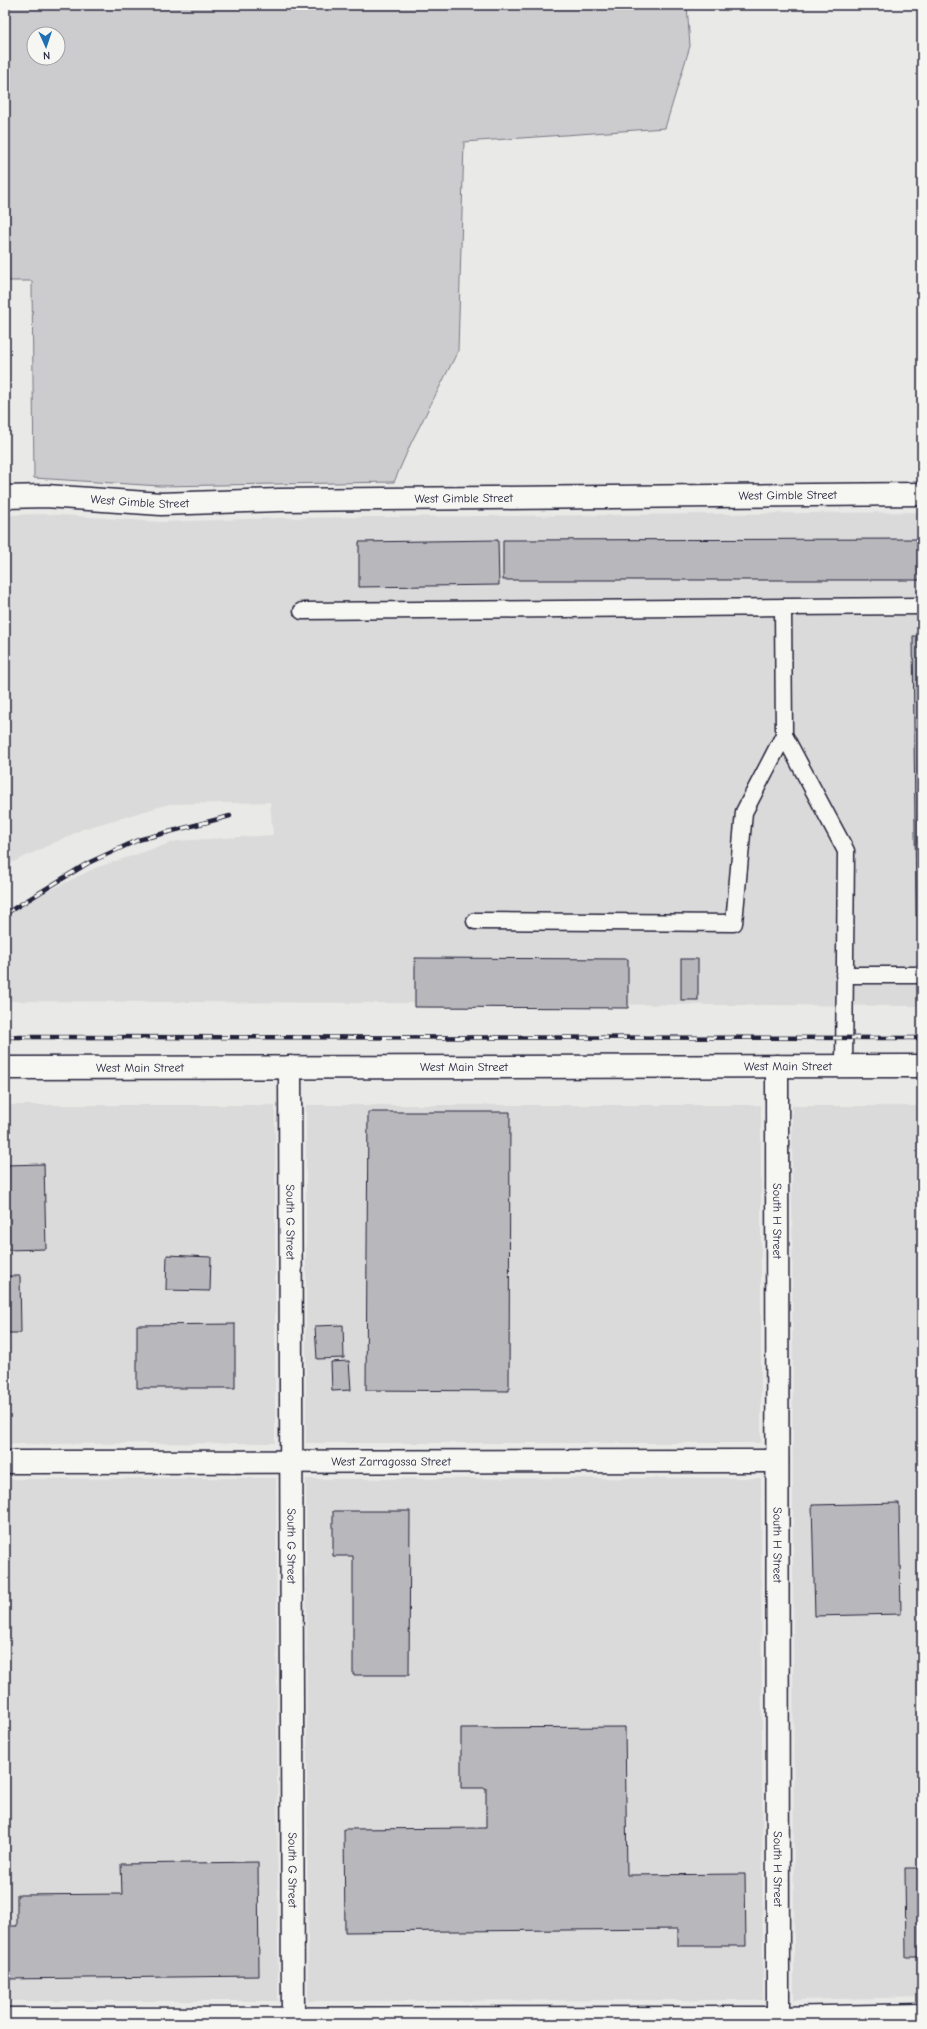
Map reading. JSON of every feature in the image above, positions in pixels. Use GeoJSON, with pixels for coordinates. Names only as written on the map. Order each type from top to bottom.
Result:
{"type":"FeatureCollection","features":[{"type":"Feature","properties":{"kind":"street","name":"West Gimble Street"},"geometry":{"type":"LineString","coordinates":[[5,497],[46,496],[160,504],[295,500],[922,494]]}},
{"type":"Feature","properties":{"kind":"street","name":"South H Street"},"geometry":{"type":"LineString","coordinates":[[777,1066],[778,2021]]}},
{"type":"Feature","properties":{"kind":"street","name":"West Main Street"},"geometry":{"type":"LineString","coordinates":[[5,1068],[922,1066]]}},
{"type":"Feature","properties":{"kind":"street","name":"South G Street"},"geometry":{"type":"LineString","coordinates":[[290,1067],[293,2021]]}},
{"type":"Feature","properties":{"kind":"street","name":"West Zarragossa Street"},"geometry":{"type":"LineString","coordinates":[[5,1462],[777,1461]]}},
{"type":"Feature","properties":{"kind":"street"},"geometry":{"type":"LineString","coordinates":[[5,2019],[293,2021],[778,2021],[922,2015]]}},
{"type":"Feature","properties":{"kind":"lane"},"geometry":{"type":"LineString","coordinates":[[302,611],[922,606]]}},
{"type":"Feature","properties":{"kind":"lane"},"geometry":{"type":"LineString","coordinates":[[783,607],[784,735],[846,851],[844,1066]]}},
{"type":"Feature","properties":{"kind":"lane"},"geometry":{"type":"LineString","coordinates":[[475,921],[734,923],[744,812],[784,735]]}},
{"type":"Feature","properties":{"kind":"lane"},"geometry":{"type":"LineString","coordinates":[[844,975],[922,975]]}},
{"type":"Feature","properties":{"kind":"shaded area"},"geometry":{"type":"Polygon","coordinates":[[[5,5],[687,5],[690,46],[665,128],[464,142],[458,351],[411,443],[394,482],[160,486],[34,478],[32,281],[5,281],[5,5]]]}},
{"type":"Feature","properties":{"kind":"shaded area"},"geometry":{"type":"Polygon","coordinates":[[[922,512],[922,1006],[5,1001],[5,914],[10,910],[95,868],[177,841],[273,835],[270,802],[169,804],[83,829],[5,866],[5,515],[46,514],[161,522],[279,518],[922,512]]]}},
{"type":"Feature","properties":{"kind":"shaded area"},"geometry":{"type":"Polygon","coordinates":[[[5,1105],[275,1105],[275,1443],[5,1444],[5,1105]]]}},
{"type":"Feature","properties":{"kind":"shaded area"},"geometry":{"type":"Polygon","coordinates":[[[306,1105],[761,1105],[761,1443],[306,1443],[306,1105]]]}},
{"type":"Feature","properties":{"kind":"shaded area"},"geometry":{"type":"Polygon","coordinates":[[[792,1106],[922,1106],[922,1997],[794,2000],[792,1106]]]}},
{"type":"Feature","properties":{"kind":"shaded area"},"geometry":{"type":"Polygon","coordinates":[[[276,1478],[278,2001],[5,2001],[5,1479],[276,1478]]]}},
{"type":"Feature","properties":{"kind":"shaded area"},"geometry":{"type":"Polygon","coordinates":[[[761,1478],[763,2000],[308,2001],[306,1479],[761,1478]]]}},
{"type":"Feature","properties":{"kind":"building"},"geometry":{"type":"Polygon","coordinates":[[[922,539],[922,580],[503,580],[503,540],[922,539]]]}},
{"type":"Feature","properties":{"kind":"building"},"geometry":{"type":"Polygon","coordinates":[[[498,540],[499,585],[359,587],[359,542],[498,540]]]}},
{"type":"Feature","properties":{"kind":"building"},"geometry":{"type":"Polygon","coordinates":[[[913,636],[922,636],[922,916],[916,916],[913,636]]]}},
{"type":"Feature","properties":{"kind":"building"},"geometry":{"type":"Polygon","coordinates":[[[415,958],[628,959],[628,1008],[415,1007],[415,958]]]}},
{"type":"Feature","properties":{"kind":"building"},"geometry":{"type":"Polygon","coordinates":[[[681,959],[698,959],[698,1000],[681,1000],[681,959]]]}},
{"type":"Feature","properties":{"kind":"building"},"geometry":{"type":"Polygon","coordinates":[[[368,1112],[510,1112],[509,1391],[366,1390],[368,1112]]]}},
{"type":"Feature","properties":{"kind":"building"},"geometry":{"type":"Polygon","coordinates":[[[44,1164],[46,1249],[5,1250],[5,1165],[44,1164]]]}},
{"type":"Feature","properties":{"kind":"building"},"geometry":{"type":"Polygon","coordinates":[[[167,1255],[211,1257],[210,1291],[166,1290],[167,1255]]]}},
{"type":"Feature","properties":{"kind":"building"},"geometry":{"type":"Polygon","coordinates":[[[5,1276],[20,1276],[21,1333],[5,1333],[5,1276]]]}},
{"type":"Feature","properties":{"kind":"building"},"geometry":{"type":"Polygon","coordinates":[[[235,1324],[235,1388],[137,1388],[137,1325],[235,1324]]]}},
{"type":"Feature","properties":{"kind":"building"},"geometry":{"type":"Polygon","coordinates":[[[343,1325],[344,1358],[317,1359],[315,1326],[343,1325]]]}},
{"type":"Feature","properties":{"kind":"building"},"geometry":{"type":"Polygon","coordinates":[[[349,1361],[351,1390],[332,1391],[331,1362],[349,1361]]]}},
{"type":"Feature","properties":{"kind":"building"},"geometry":{"type":"Polygon","coordinates":[[[899,1503],[901,1614],[815,1616],[812,1505],[899,1503]]]}},
{"type":"Feature","properties":{"kind":"building"},"geometry":{"type":"Polygon","coordinates":[[[333,1511],[410,1511],[409,1675],[353,1675],[353,1556],[333,1556],[333,1511]]]}},
{"type":"Feature","properties":{"kind":"building"},"geometry":{"type":"Polygon","coordinates":[[[625,1727],[627,1875],[745,1874],[746,1946],[678,1946],[678,1929],[345,1932],[344,1829],[486,1828],[486,1788],[461,1788],[461,1728],[625,1727]]]}},
{"type":"Feature","properties":{"kind":"building"},"geometry":{"type":"Polygon","coordinates":[[[258,1862],[259,1976],[5,1979],[5,1926],[17,1926],[17,1895],[122,1894],[121,1864],[258,1862]]]}},
{"type":"Feature","properties":{"kind":"building"},"geometry":{"type":"Polygon","coordinates":[[[905,1868],[922,1868],[922,1957],[906,1957],[905,1868]]]}},
{"type":"Feature","properties":{"kind":"railway"},"geometry":{"type":"LineString","coordinates":[[5,914],[88,863],[138,840],[230,816]]}},
{"type":"Feature","properties":{"kind":"railway"},"geometry":{"type":"LineString","coordinates":[[5,1037],[922,1038]]}}]}
